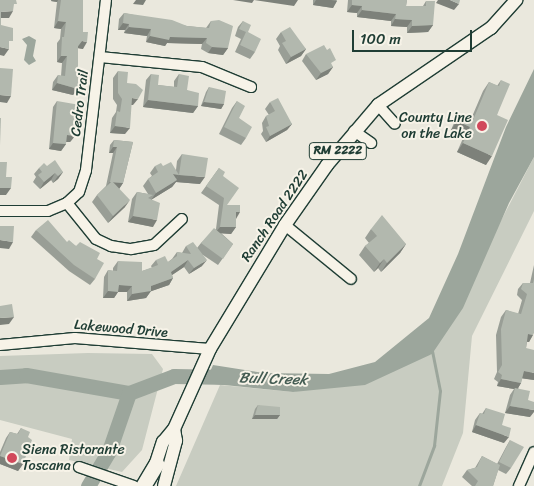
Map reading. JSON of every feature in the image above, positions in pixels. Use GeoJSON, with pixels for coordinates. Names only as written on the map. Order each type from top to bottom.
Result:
{"type":"FeatureCollection","features":[{"type":"Feature","properties":{"kind":"highway"},"geometry":{"type":"LineString","coordinates":[[143,486],[156,464]]}},
{"type":"Feature","properties":{"kind":"main road","name":"Ranch Road 2222"},"geometry":{"type":"LineString","coordinates":[[148,486],[163,442],[174,429],[210,349],[285,225],[354,131],[378,106],[479,37],[516,0]]}},
{"type":"Feature","properties":{"kind":"main road","name":"Ranch Road 2222"},"geometry":{"type":"LineString","coordinates":[[164,486],[176,441],[174,429]]}},
{"type":"Feature","properties":{"kind":"street","name":"Cedro Trail"},"geometry":{"type":"LineString","coordinates":[[67,203],[79,192],[86,170],[106,0]]}},
{"type":"Feature","properties":{"kind":"street"},"geometry":{"type":"LineString","coordinates":[[100,57],[202,67],[251,87]]}},
{"type":"Feature","properties":{"kind":"street"},"geometry":{"type":"LineString","coordinates":[[378,106],[395,124]]}},
{"type":"Feature","properties":{"kind":"street"},"geometry":{"type":"LineString","coordinates":[[354,131],[371,143]]}},
{"type":"Feature","properties":{"kind":"street"},"geometry":{"type":"LineString","coordinates":[[0,211],[48,211],[67,203],[96,239],[112,246],[131,249],[154,245],[182,219]]}},
{"type":"Feature","properties":{"kind":"street"},"geometry":{"type":"LineString","coordinates":[[285,225],[351,279]]}},
{"type":"Feature","properties":{"kind":"street","name":"Lakewood Drive"},"geometry":{"type":"LineString","coordinates":[[0,345],[75,338],[210,349]]}},
{"type":"Feature","properties":{"kind":"street"},"geometry":{"type":"LineString","coordinates":[[522,485],[534,452]]}},
{"type":"Feature","properties":{"kind":"street"},"geometry":{"type":"LineString","coordinates":[[79,467],[134,486]]}},
{"type":"Feature","properties":{"kind":"shaded area"},"geometry":{"type":"Polygon","coordinates":[[[534,157],[534,211],[472,336],[463,433],[442,486],[176,486],[220,385],[293,392],[432,354],[534,157]]]}},
{"type":"Feature","properties":{"kind":"shaded area"},"geometry":{"type":"Polygon","coordinates":[[[88,353],[152,354],[163,369],[142,450],[122,472],[69,460],[72,439],[0,420],[0,356],[88,353]]]}},
{"type":"Feature","properties":{"kind":"water"},"geometry":{"type":"Polygon","coordinates":[[[29,36],[36,40],[33,56],[36,61],[29,65],[24,60],[27,45],[22,39],[29,36]]]}},
{"type":"Feature","properties":{"kind":"water"},"geometry":{"type":"Polygon","coordinates":[[[534,69],[534,157],[509,203],[463,308],[432,354],[365,385],[293,392],[205,383],[213,365],[264,373],[329,374],[375,362],[429,318],[458,254],[506,127],[534,69]]]}},
{"type":"Feature","properties":{"kind":"building"},"geometry":{"type":"Polygon","coordinates":[[[0,0],[16,0],[17,4],[14,4],[13,11],[1,12],[1,25],[13,28],[13,41],[9,41],[9,49],[0,47],[0,0]]]}},
{"type":"Feature","properties":{"kind":"building"},"geometry":{"type":"Polygon","coordinates":[[[61,0],[83,0],[83,32],[88,32],[87,42],[82,41],[78,46],[78,89],[57,83],[58,75],[65,76],[67,56],[61,56],[62,37],[64,37],[66,22],[58,21],[61,0]]]}},
{"type":"Feature","properties":{"kind":"building"},"geometry":{"type":"Polygon","coordinates":[[[352,0],[407,0],[406,6],[426,6],[426,1],[435,1],[433,25],[412,26],[412,20],[395,19],[396,14],[362,10],[362,6],[352,5],[352,0]]]}},
{"type":"Feature","properties":{"kind":"building"},"geometry":{"type":"Polygon","coordinates":[[[450,0],[460,0],[459,4],[450,0]]]}},
{"type":"Feature","properties":{"kind":"building"},"geometry":{"type":"Polygon","coordinates":[[[124,13],[172,20],[187,26],[209,28],[211,21],[219,20],[233,26],[228,48],[212,47],[206,43],[207,38],[170,37],[169,40],[150,36],[151,29],[129,27],[129,24],[123,23],[124,13]]]}},
{"type":"Feature","properties":{"kind":"building"},"geometry":{"type":"Polygon","coordinates":[[[243,21],[251,25],[248,32],[261,39],[255,52],[240,45],[246,32],[239,29],[243,21]]]}},
{"type":"Feature","properties":{"kind":"building"},"geometry":{"type":"Polygon","coordinates":[[[290,27],[306,49],[291,57],[282,43],[286,41],[281,32],[290,27]]]}},
{"type":"Feature","properties":{"kind":"building"},"geometry":{"type":"Polygon","coordinates":[[[324,45],[327,50],[330,48],[336,60],[331,63],[333,67],[321,73],[306,54],[324,45]]]}},
{"type":"Feature","properties":{"kind":"building"},"geometry":{"type":"Polygon","coordinates":[[[0,68],[13,69],[11,96],[0,95],[0,68]]]}},
{"type":"Feature","properties":{"kind":"building"},"geometry":{"type":"Polygon","coordinates":[[[118,71],[128,72],[127,83],[136,84],[143,90],[138,99],[132,98],[130,128],[115,126],[117,111],[120,112],[122,99],[118,93],[118,71]]]}},
{"type":"Feature","properties":{"kind":"building"},"geometry":{"type":"Polygon","coordinates":[[[151,74],[159,75],[158,85],[177,87],[179,74],[189,76],[187,90],[199,93],[198,106],[148,100],[151,74]]]}},
{"type":"Feature","properties":{"kind":"building","name":"County Line on the Lake"},"geometry":{"type":"Polygon","coordinates":[[[501,80],[510,84],[497,115],[508,120],[492,156],[463,143],[470,127],[457,121],[460,114],[473,120],[489,82],[499,86],[501,80]]]}},
{"type":"Feature","properties":{"kind":"building"},"geometry":{"type":"Polygon","coordinates":[[[209,87],[226,91],[224,104],[204,102],[209,87]]]}},
{"type":"Feature","properties":{"kind":"building"},"geometry":{"type":"Polygon","coordinates":[[[278,98],[292,124],[270,136],[266,127],[269,126],[266,116],[275,111],[270,102],[278,98]]]}},
{"type":"Feature","properties":{"kind":"building"},"geometry":{"type":"Polygon","coordinates":[[[57,101],[80,105],[75,136],[67,135],[66,144],[53,143],[57,101]]]}},
{"type":"Feature","properties":{"kind":"building"},"geometry":{"type":"Polygon","coordinates":[[[237,101],[245,106],[239,118],[252,127],[246,138],[224,127],[237,101]]]}},
{"type":"Feature","properties":{"kind":"building"},"geometry":{"type":"Polygon","coordinates":[[[114,140],[133,142],[123,183],[110,182],[117,147],[113,147],[114,140]]]}},
{"type":"Feature","properties":{"kind":"building"},"geometry":{"type":"Polygon","coordinates":[[[182,154],[208,158],[205,177],[179,175],[182,154]]]}},
{"type":"Feature","properties":{"kind":"building"},"geometry":{"type":"Polygon","coordinates":[[[55,160],[63,172],[58,176],[55,173],[44,182],[38,175],[42,172],[39,168],[44,163],[47,166],[55,160]]]}},
{"type":"Feature","properties":{"kind":"building"},"geometry":{"type":"Polygon","coordinates":[[[0,162],[7,162],[6,177],[12,177],[11,188],[0,188],[0,162]]]}},
{"type":"Feature","properties":{"kind":"building"},"geometry":{"type":"Polygon","coordinates":[[[171,162],[179,175],[173,174],[177,180],[156,193],[148,179],[158,172],[155,166],[161,163],[163,166],[171,162]]]}},
{"type":"Feature","properties":{"kind":"building"},"geometry":{"type":"Polygon","coordinates":[[[219,168],[225,172],[223,176],[239,188],[227,205],[240,205],[240,212],[236,212],[236,227],[220,227],[224,198],[206,186],[219,168]]]}},
{"type":"Feature","properties":{"kind":"building"},"geometry":{"type":"Polygon","coordinates":[[[112,181],[130,200],[113,216],[97,195],[112,181]]]}},
{"type":"Feature","properties":{"kind":"building"},"geometry":{"type":"Polygon","coordinates":[[[137,192],[153,195],[148,198],[160,203],[157,220],[133,216],[137,192]]]}},
{"type":"Feature","properties":{"kind":"building"},"geometry":{"type":"Polygon","coordinates":[[[382,215],[406,244],[387,263],[384,259],[380,263],[365,246],[377,236],[371,229],[382,215]]]}},
{"type":"Feature","properties":{"kind":"building"},"geometry":{"type":"Polygon","coordinates":[[[48,220],[67,242],[69,240],[76,246],[80,242],[100,253],[97,259],[104,263],[95,279],[74,265],[36,230],[48,220]]]}},
{"type":"Feature","properties":{"kind":"building"},"geometry":{"type":"Polygon","coordinates":[[[0,226],[14,226],[13,242],[0,240],[0,226]]]}},
{"type":"Feature","properties":{"kind":"building"},"geometry":{"type":"Polygon","coordinates":[[[214,228],[233,244],[223,259],[201,243],[214,228]]]}},
{"type":"Feature","properties":{"kind":"building"},"geometry":{"type":"Polygon","coordinates":[[[193,242],[207,260],[194,268],[188,260],[171,272],[173,278],[151,286],[151,291],[132,294],[132,286],[119,285],[118,292],[108,291],[108,270],[117,271],[118,261],[142,262],[142,271],[158,265],[156,260],[165,256],[168,262],[177,256],[177,252],[191,254],[186,246],[193,242]]]}},
{"type":"Feature","properties":{"kind":"building"},"geometry":{"type":"Polygon","coordinates":[[[534,279],[534,332],[533,335],[528,334],[526,348],[534,350],[534,373],[524,371],[521,383],[501,379],[502,375],[498,372],[502,365],[501,329],[506,310],[521,314],[527,294],[521,289],[523,283],[533,283],[534,279]]]}},
{"type":"Feature","properties":{"kind":"building"},"geometry":{"type":"Polygon","coordinates":[[[12,304],[14,317],[0,318],[0,306],[12,304]]]}},
{"type":"Feature","properties":{"kind":"building"},"geometry":{"type":"Polygon","coordinates":[[[515,388],[530,391],[528,400],[534,402],[534,410],[510,406],[515,388]]]}},
{"type":"Feature","properties":{"kind":"building"},"geometry":{"type":"Polygon","coordinates":[[[258,405],[280,407],[280,415],[255,415],[258,405]]]}},
{"type":"Feature","properties":{"kind":"building"},"geometry":{"type":"Polygon","coordinates":[[[486,408],[505,414],[502,425],[511,428],[509,437],[476,425],[480,413],[484,414],[486,408]]]}},
{"type":"Feature","properties":{"kind":"building","name":"Siena Ristorante Toscana"},"geometry":{"type":"Polygon","coordinates":[[[21,428],[30,432],[28,437],[32,440],[23,464],[0,456],[10,432],[18,434],[21,428]]]}},
{"type":"Feature","properties":{"kind":"building"},"geometry":{"type":"Polygon","coordinates":[[[510,440],[524,447],[511,468],[499,462],[510,440]]]}},
{"type":"Feature","properties":{"kind":"building"},"geometry":{"type":"Polygon","coordinates":[[[482,456],[500,465],[493,486],[475,486],[478,481],[467,470],[477,467],[482,456]]]}},
{"type":"Feature","properties":{"kind":"waterway"},"geometry":{"type":"LineString","coordinates":[[419,486],[434,446],[440,391],[432,351]]}},
{"type":"Feature","properties":{"kind":"waterway","name":"Bull Creek"},"geometry":{"type":"LineString","coordinates":[[0,377],[26,375],[129,393],[174,376],[229,377]]}},
{"type":"Feature","properties":{"kind":"waterway"},"geometry":{"type":"LineString","coordinates":[[88,486],[109,451],[129,393]]}},
{"type":"Feature","properties":{"kind":"place","name":"County Line on the Lake"},"geometry":{"type":"Point","coordinates":[482,126]}},
{"type":"Feature","properties":{"kind":"place","name":"Siena Ristorante Toscana"},"geometry":{"type":"Point","coordinates":[12,458]}}]}
